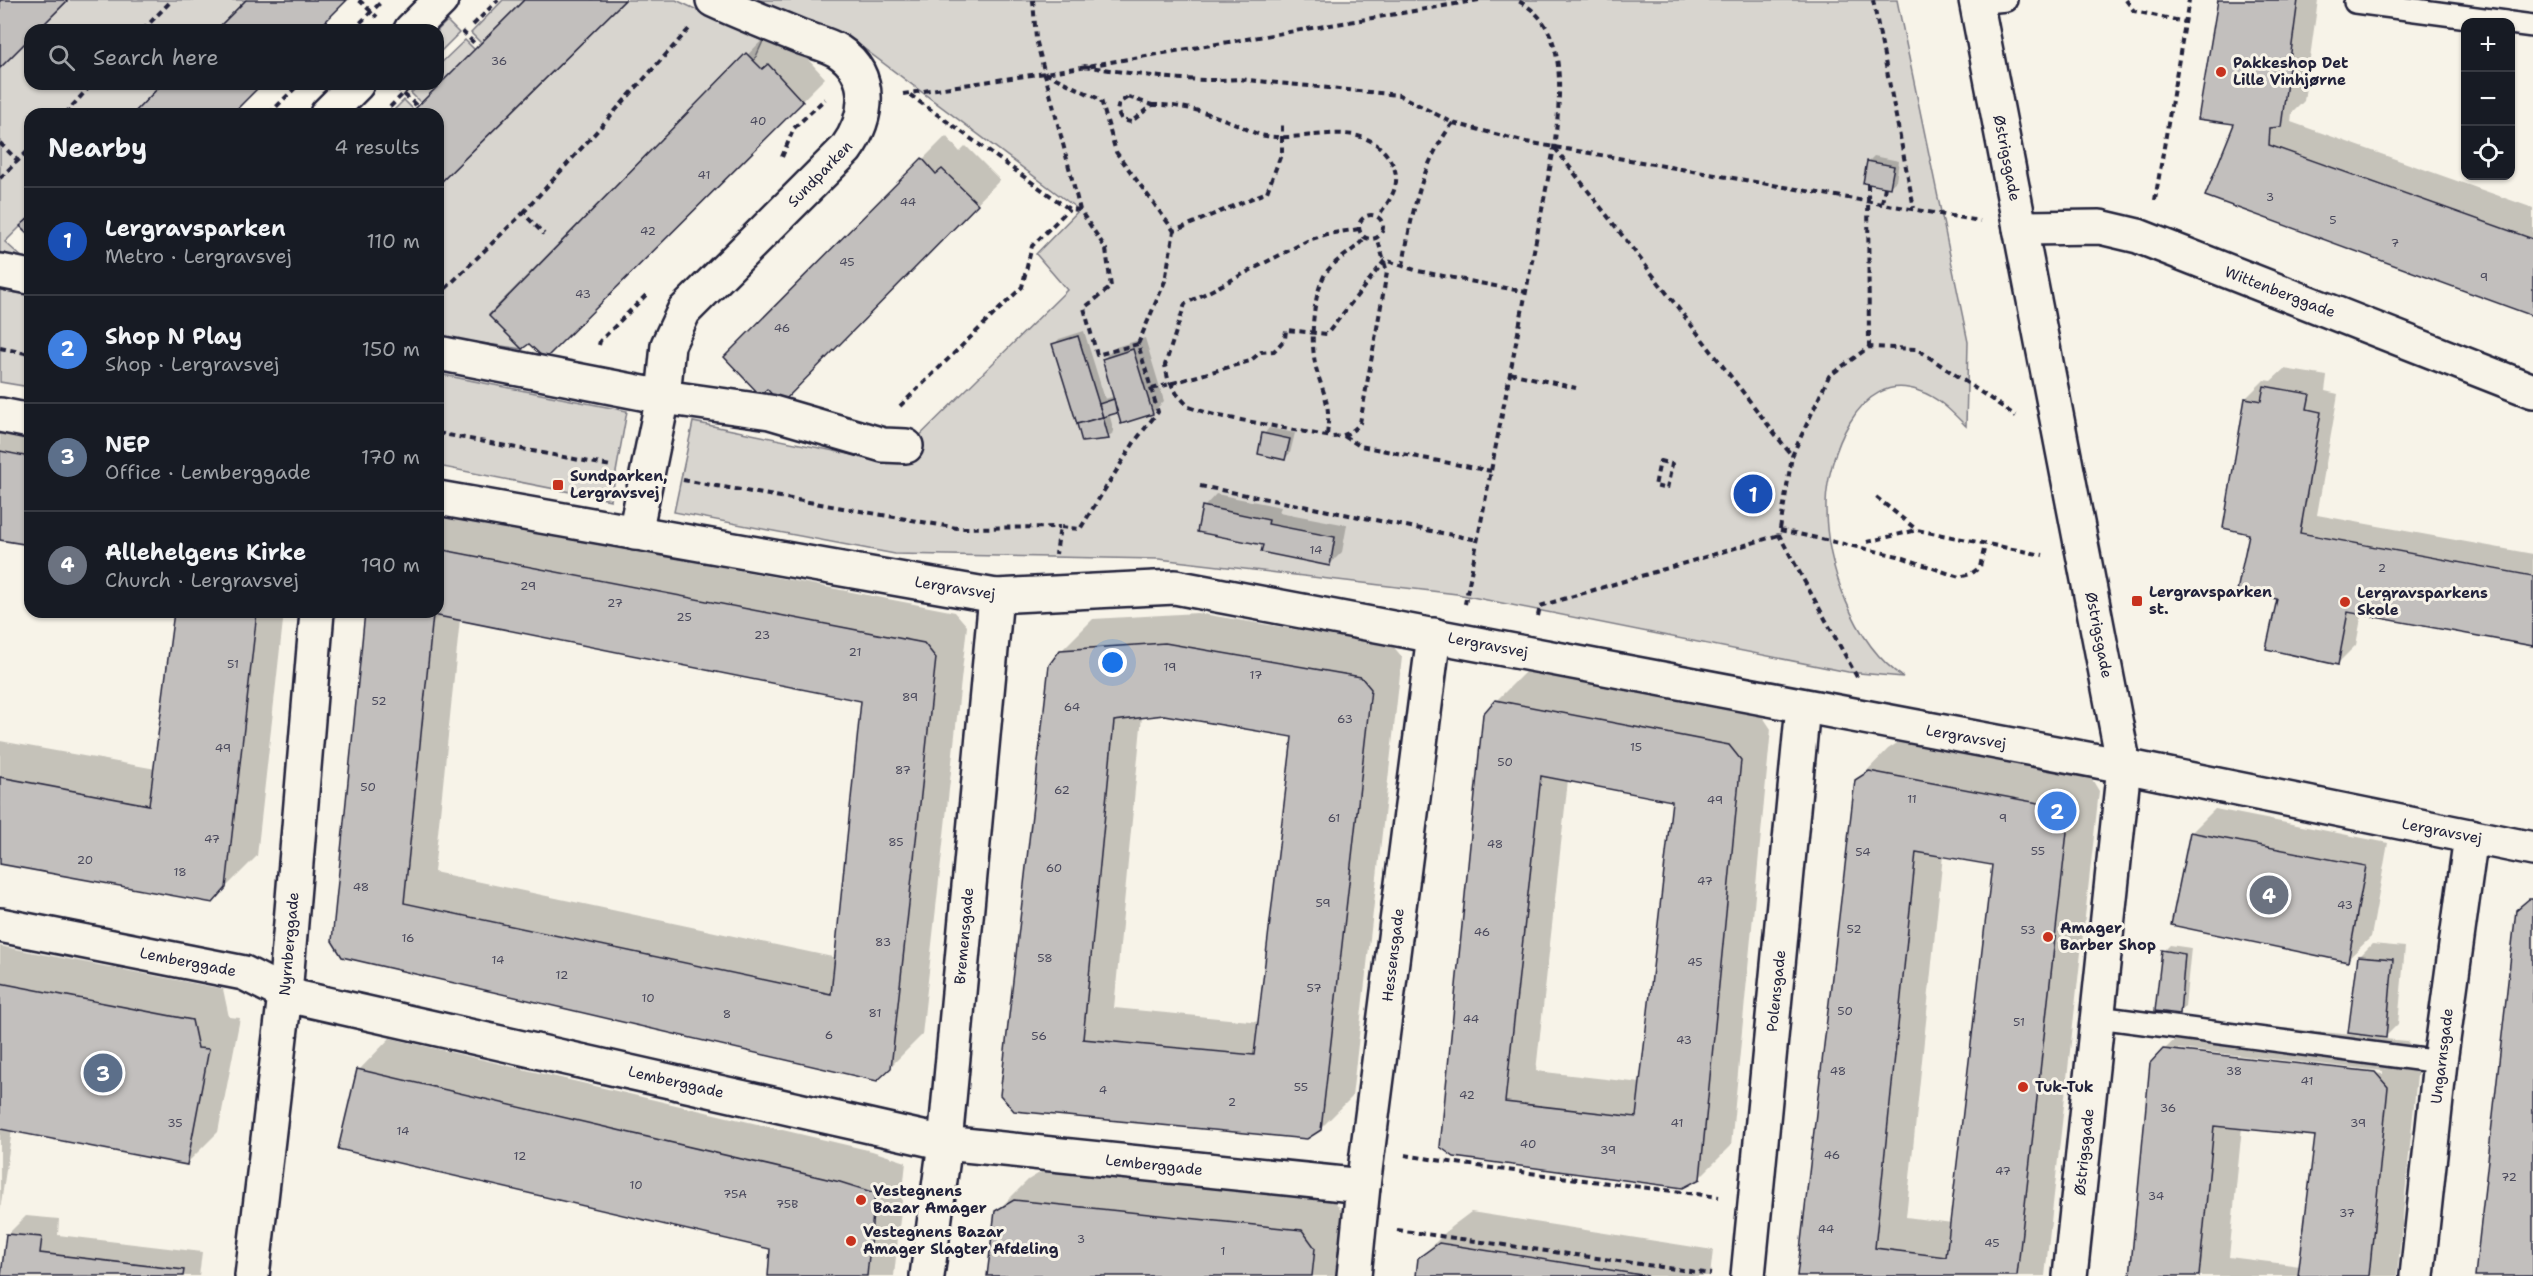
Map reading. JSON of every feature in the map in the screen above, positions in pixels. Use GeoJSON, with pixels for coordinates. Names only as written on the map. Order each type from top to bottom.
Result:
{"type":"FeatureCollection","features":[{"type":"Feature","properties":{"kind":"street"},"geometry":{"type":"LineString","coordinates":[[417,24],[441,0]]}},
{"type":"Feature","properties":{"kind":"street","name":"Sundparken"},"geometry":{"type":"LineString","coordinates":[[635,533],[663,397],[668,345],[684,311],[846,149],[858,132],[864,113],[864,93],[856,69],[838,51],[714,0]]}},
{"type":"Feature","properties":{"kind":"street","name":"Østrigsgade"},"geometry":{"type":"LineString","coordinates":[[1987,1],[2020,228],[2124,766],[2070,1276]]}},
{"type":"Feature","properties":{"kind":"street"},"geometry":{"type":"LineString","coordinates":[[333,108],[351,90]]}},
{"type":"Feature","properties":{"kind":"street","name":"Wittenberggade"},"geometry":{"type":"LineString","coordinates":[[2020,228],[2100,227],[2148,240],[2533,391]]}},
{"type":"Feature","properties":{"kind":"street"},"geometry":{"type":"LineString","coordinates":[[0,271],[24,276]]}},
{"type":"Feature","properties":{"kind":"street"},"geometry":{"type":"LineString","coordinates":[[444,354],[663,397],[770,412],[883,445],[906,446]]}},
{"type":"Feature","properties":{"kind":"street"},"geometry":{"type":"LineString","coordinates":[[0,415],[24,420]]}},
{"type":"Feature","properties":{"kind":"street","name":"Lergravsvej"},"geometry":{"type":"LineString","coordinates":[[444,499],[996,596],[1175,587],[2124,766],[2533,849]]}},
{"type":"Feature","properties":{"kind":"street","name":"Bremensgade"},"geometry":{"type":"LineString","coordinates":[[927,1276],[945,1143],[996,596]]}},
{"type":"Feature","properties":{"kind":"street","name":"Nyrnberggade"},"geometry":{"type":"LineString","coordinates":[[252,1276],[285,994],[316,618]]}},
{"type":"Feature","properties":{"kind":"street","name":"Hessensgade"},"geometry":{"type":"LineString","coordinates":[[1354,1276],[1367,1149],[1434,635]]}},
{"type":"Feature","properties":{"kind":"street","name":"Polensgade"},"geometry":{"type":"LineString","coordinates":[[1748,1276],[1803,706]]}},
{"type":"Feature","properties":{"kind":"street","name":"Ungarnsgade"},"geometry":{"type":"LineString","coordinates":[[2417,1276],[2440,1062],[2471,836]]}},
{"type":"Feature","properties":{"kind":"street","name":"Lemberggade"},"geometry":{"type":"LineString","coordinates":[[0,925],[244,973],[285,994],[945,1143],[1363,1186]]}},
{"type":"Feature","properties":{"kind":"lane"},"geometry":{"type":"LineString","coordinates":[[2355,2],[2472,18]]}},
{"type":"Feature","properties":{"kind":"lane"},"geometry":{"type":"LineString","coordinates":[[2515,24],[2533,26]]}},
{"type":"Feature","properties":{"kind":"lane"},"geometry":{"type":"LineString","coordinates":[[2098,1017],[2440,1062]]}},
{"type":"Feature","properties":{"kind":"path"},"geometry":{"type":"LineString","coordinates":[[149,24],[172,0]]}},
{"type":"Feature","properties":{"kind":"path"},"geometry":{"type":"LineString","coordinates":[[359,24],[383,0]]}},
{"type":"Feature","properties":{"kind":"path"},"geometry":{"type":"LineString","coordinates":[[444,290],[523,213],[714,0]]}},
{"type":"Feature","properties":{"kind":"path"},"geometry":{"type":"LineString","coordinates":[[1033,0],[1036,39],[1080,210],[1106,249],[1111,287],[1084,308],[1097,355],[1138,344]]}},
{"type":"Feature","properties":{"kind":"path"},"geometry":{"type":"LineString","coordinates":[[864,93],[910,94],[1479,0]]}},
{"type":"Feature","properties":{"kind":"path"},"geometry":{"type":"LineString","coordinates":[[1474,609],[1464,607],[1554,148],[1560,98],[1559,72],[1546,26],[1528,6],[1516,0]]}},
{"type":"Feature","properties":{"kind":"path"},"geometry":{"type":"LineString","coordinates":[[1873,0],[1914,208]]}},
{"type":"Feature","properties":{"kind":"path"},"geometry":{"type":"LineString","coordinates":[[2126,0],[2134,11],[2185,22]]}},
{"type":"Feature","properties":{"kind":"path"},"geometry":{"type":"LineString","coordinates":[[2148,240],[2189,0]]}},
{"type":"Feature","properties":{"kind":"path"},"geometry":{"type":"LineString","coordinates":[[1084,66],[1158,77],[1214,81],[1238,79],[1399,95],[1453,123],[1554,148],[2020,228]]}},
{"type":"Feature","properties":{"kind":"path"},"geometry":{"type":"LineString","coordinates":[[444,434],[957,528],[1060,527],[1080,530],[1135,441],[1158,412],[1138,344],[1165,281],[1174,231],[1116,152],[1101,100],[1045,73]]}},
{"type":"Feature","properties":{"kind":"path"},"geometry":{"type":"LineString","coordinates":[[70,108],[87,90]]}},
{"type":"Feature","properties":{"kind":"path"},"geometry":{"type":"LineString","coordinates":[[274,108],[293,90]]}},
{"type":"Feature","properties":{"kind":"path"},"geometry":{"type":"LineString","coordinates":[[399,90],[417,106]]}},
{"type":"Feature","properties":{"kind":"path"},"geometry":{"type":"LineString","coordinates":[[389,108],[407,90]]}},
{"type":"Feature","properties":{"kind":"path"},"geometry":{"type":"LineString","coordinates":[[910,94],[1069,209],[1080,210]]}},
{"type":"Feature","properties":{"kind":"path"},"geometry":{"type":"LineString","coordinates":[[1152,105],[1131,122],[1122,120],[1117,114],[1117,107],[1124,98],[1132,98],[1152,105],[1185,107],[1266,136],[1359,135],[1378,147],[1392,163],[1397,182],[1393,194],[1378,216]]}},
{"type":"Feature","properties":{"kind":"path"},"geometry":{"type":"LineString","coordinates":[[1403,266],[1412,213],[1437,144],[1453,123]]}},
{"type":"Feature","properties":{"kind":"path"},"geometry":{"type":"LineString","coordinates":[[1174,231],[1267,192],[1282,152],[1282,124]]}},
{"type":"Feature","properties":{"kind":"path"},"geometry":{"type":"LineString","coordinates":[[0,142],[18,160]]}},
{"type":"Feature","properties":{"kind":"path"},"geometry":{"type":"LineString","coordinates":[[1554,148],[1792,456]]}},
{"type":"Feature","properties":{"kind":"path"},"geometry":{"type":"LineString","coordinates":[[0,178],[24,154]]}},
{"type":"Feature","properties":{"kind":"path"},"geometry":{"type":"LineString","coordinates":[[1868,184],[1870,201],[1869,347]]}},
{"type":"Feature","properties":{"kind":"path"},"geometry":{"type":"LineString","coordinates":[[1882,203],[1885,187]]}},
{"type":"Feature","properties":{"kind":"path"},"geometry":{"type":"LineString","coordinates":[[897,409],[1022,287],[1032,246],[1069,209]]}},
{"type":"Feature","properties":{"kind":"path"},"geometry":{"type":"LineString","coordinates":[[523,213],[544,234]]}},
{"type":"Feature","properties":{"kind":"path"},"geometry":{"type":"LineString","coordinates":[[1364,238],[1359,229],[1363,217],[1370,214],[1378,216]]}},
{"type":"Feature","properties":{"kind":"path"},"geometry":{"type":"LineString","coordinates":[[1377,237],[1383,227],[1378,216]]}},
{"type":"Feature","properties":{"kind":"path"},"geometry":{"type":"LineString","coordinates":[[1359,229],[1327,234],[1283,252],[1185,304],[1165,365],[1170,383],[1176,394],[1189,406],[1214,415],[1344,436],[1360,446],[1491,471]]}},
{"type":"Feature","properties":{"kind":"path"},"geometry":{"type":"LineString","coordinates":[[1327,435],[1328,400],[1316,368],[1314,334],[1320,288],[1325,274],[1364,238],[1377,237]]}},
{"type":"Feature","properties":{"kind":"path"},"geometry":{"type":"LineString","coordinates":[[1344,436],[1360,423],[1387,272],[1377,237]]}},
{"type":"Feature","properties":{"kind":"path"},"geometry":{"type":"LineString","coordinates":[[1385,260],[1403,266],[1526,292]]}},
{"type":"Feature","properties":{"kind":"path"},"geometry":{"type":"LineString","coordinates":[[1152,389],[1251,361],[1261,352],[1274,351],[1285,339],[1286,330],[1328,334],[1385,260]]}},
{"type":"Feature","properties":{"kind":"path"},"geometry":{"type":"LineString","coordinates":[[1852,716],[1858,679],[1780,533],[1792,456],[1829,376],[1869,347],[1917,349],[2063,447]]}},
{"type":"Feature","properties":{"kind":"path"},"geometry":{"type":"LineString","coordinates":[[0,348],[24,353]]}},
{"type":"Feature","properties":{"kind":"path"},"geometry":{"type":"LineString","coordinates":[[1510,373],[1576,388]]}},
{"type":"Feature","properties":{"kind":"path"},"geometry":{"type":"LineString","coordinates":[[1660,461],[1672,464],[1667,489],[1655,486],[1660,461]]}},
{"type":"Feature","properties":{"kind":"path"},"geometry":{"type":"LineString","coordinates":[[1740,479],[1752,481],[1747,505],[1735,503],[1740,479]]}},
{"type":"Feature","properties":{"kind":"path"},"geometry":{"type":"LineString","coordinates":[[1200,486],[1478,540]]}},
{"type":"Feature","properties":{"kind":"path"},"geometry":{"type":"LineString","coordinates":[[1876,497],[1917,530]]}},
{"type":"Feature","properties":{"kind":"path"},"geometry":{"type":"LineString","coordinates":[[1051,595],[1060,527]]}},
{"type":"Feature","properties":{"kind":"path"},"geometry":{"type":"LineString","coordinates":[[1867,542],[1917,530],[2085,563]]}},
{"type":"Feature","properties":{"kind":"path"},"geometry":{"type":"LineString","coordinates":[[1538,617],[1540,606],[1780,533],[1898,556],[1959,577],[1971,574],[1980,567],[1985,544]]}},
{"type":"Feature","properties":{"kind":"path"},"geometry":{"type":"LineString","coordinates":[[1367,1149],[1528,1175],[1592,1180],[1755,1202]]}},
{"type":"Feature","properties":{"kind":"path"},"geometry":{"type":"LineString","coordinates":[[1359,1224],[1715,1274]]}},
{"type":"Feature","properties":{"kind":"shaded area"},"geometry":{"type":"Polygon","coordinates":[[[68,0],[246,0],[222,24],[44,24],[68,0]]]}},
{"type":"Feature","properties":{"kind":"shaded area"},"geometry":{"type":"Polygon","coordinates":[[[503,0],[524,0],[481,43],[471,33],[503,0]]]}},
{"type":"Feature","properties":{"kind":"shaded area"},"geometry":{"type":"Polygon","coordinates":[[[625,0],[676,0],[763,41],[754,61],[746,54],[489,315],[522,349],[444,338],[444,179],[625,0]]]}},
{"type":"Feature","properties":{"kind":"shaded area"},"geometry":{"type":"Polygon","coordinates":[[[756,0],[1897,0],[1968,342],[1966,426],[1939,401],[1919,391],[1898,387],[1879,393],[1863,405],[1850,422],[1840,442],[1832,464],[1826,504],[1831,551],[1845,600],[1870,644],[1885,662],[1903,677],[1848,672],[1457,594],[1159,559],[895,554],[674,512],[693,422],[892,463],[1067,290],[1036,254],[1079,210],[859,45],[756,0]]]}},
{"type":"Feature","properties":{"kind":"shaded area"},"geometry":{"type":"Polygon","coordinates":[[[447,21],[459,33],[444,48],[444,24],[447,21]]]}},
{"type":"Feature","properties":{"kind":"shaded area"},"geometry":{"type":"Polygon","coordinates":[[[465,40],[475,50],[444,80],[444,60],[465,40]]]}},
{"type":"Feature","properties":{"kind":"shaded area"},"geometry":{"type":"Polygon","coordinates":[[[24,44],[24,90],[156,90],[139,108],[24,108],[24,223],[5,242],[24,259],[0,255],[0,68],[24,44]]]}},
{"type":"Feature","properties":{"kind":"shaded area"},"geometry":{"type":"Polygon","coordinates":[[[414,90],[434,90],[421,103],[411,93],[414,90]]]}},
{"type":"Feature","properties":{"kind":"shaded area"},"geometry":{"type":"Polygon","coordinates":[[[404,100],[412,108],[396,108],[404,100]]]}},
{"type":"Feature","properties":{"kind":"shaded area"},"geometry":{"type":"Polygon","coordinates":[[[0,290],[24,294],[24,386],[0,382],[0,290]]]}},
{"type":"Feature","properties":{"kind":"shaded area"},"geometry":{"type":"Polygon","coordinates":[[[444,375],[627,411],[611,500],[444,467],[444,375]]]}},
{"type":"Feature","properties":{"kind":"building"},"geometry":{"type":"Polygon","coordinates":[[[0,0],[68,0],[44,24],[24,24],[24,44],[0,68],[0,0]]]}},
{"type":"Feature","properties":{"kind":"building"},"geometry":{"type":"Polygon","coordinates":[[[246,0],[347,0],[323,24],[222,24],[246,0]]]}},
{"type":"Feature","properties":{"kind":"building"},"geometry":{"type":"Polygon","coordinates":[[[524,0],[625,0],[444,179],[444,108],[416,108],[434,90],[444,90],[444,80],[524,0]]]}},
{"type":"Feature","properties":{"kind":"building"},"geometry":{"type":"Polygon","coordinates":[[[2218,0],[2298,0],[2281,127],[2270,128],[2269,145],[2533,239],[2533,316],[2205,196],[2234,124],[2198,119],[2218,0]]]}},
{"type":"Feature","properties":{"kind":"building"},"geometry":{"type":"Polygon","coordinates":[[[746,53],[762,69],[768,64],[803,102],[545,359],[529,344],[522,349],[489,316],[746,53]]]}},
{"type":"Feature","properties":{"kind":"building"},"geometry":{"type":"Polygon","coordinates":[[[156,90],[256,90],[238,108],[139,108],[156,90]]]}},
{"type":"Feature","properties":{"kind":"building"},"geometry":{"type":"Polygon","coordinates":[[[922,158],[936,174],[942,169],[978,204],[781,404],[767,389],[760,395],[724,357],[922,158]]]}},
{"type":"Feature","properties":{"kind":"building"},"geometry":{"type":"Polygon","coordinates":[[[1867,161],[1894,166],[1890,188],[1863,183],[1867,161]]]}},
{"type":"Feature","properties":{"kind":"building"},"geometry":{"type":"Polygon","coordinates":[[[1078,336],[1103,417],[1077,424],[1052,344],[1078,336]]]}},
{"type":"Feature","properties":{"kind":"building"},"geometry":{"type":"Polygon","coordinates":[[[1133,349],[1153,414],[1121,424],[1102,359],[1133,349]]]}},
{"type":"Feature","properties":{"kind":"building"},"geometry":{"type":"Polygon","coordinates":[[[2264,386],[2310,394],[2307,409],[2321,412],[2300,533],[2533,576],[2533,646],[2348,612],[2338,665],[2266,649],[2277,599],[2237,591],[2249,534],[2223,528],[2245,398],[2261,401],[2264,386]]]}},
{"type":"Feature","properties":{"kind":"building"},"geometry":{"type":"Polygon","coordinates":[[[1114,399],[1117,413],[1103,417],[1099,404],[1114,399]]]}},
{"type":"Feature","properties":{"kind":"building"},"geometry":{"type":"Polygon","coordinates":[[[1103,417],[1109,439],[1082,442],[1077,424],[1103,417]]]}},
{"type":"Feature","properties":{"kind":"building"},"geometry":{"type":"Polygon","coordinates":[[[1262,433],[1290,439],[1285,460],[1258,454],[1262,433]]]}},
{"type":"Feature","properties":{"kind":"building"},"geometry":{"type":"Polygon","coordinates":[[[0,451],[24,456],[24,544],[0,540],[0,451]]]}},
{"type":"Feature","properties":{"kind":"building"},"geometry":{"type":"Polygon","coordinates":[[[1202,506],[1269,520],[1268,524],[1335,537],[1330,566],[1261,552],[1263,545],[1197,532],[1202,506]]]}},
{"type":"Feature","properties":{"kind":"building"},"geometry":{"type":"Polygon","coordinates":[[[444,550],[924,643],[936,658],[891,1068],[877,1081],[342,957],[332,941],[364,618],[433,618],[404,903],[831,994],[861,701],[444,617],[444,550]]]}},
{"type":"Feature","properties":{"kind":"building"},"geometry":{"type":"Polygon","coordinates":[[[173,618],[256,618],[226,888],[213,903],[0,864],[0,777],[149,805],[173,618]]]}},
{"type":"Feature","properties":{"kind":"building"},"geometry":{"type":"Polygon","coordinates":[[[1165,643],[1361,677],[1371,689],[1321,1130],[1307,1139],[1014,1111],[1000,1095],[1049,665],[1060,650],[1165,643]],[[1164,715],[1114,721],[1083,1039],[1254,1055],[1292,737],[1164,715]]]}},
{"type":"Feature","properties":{"kind":"building"},"geometry":{"type":"Polygon","coordinates":[[[1495,700],[1729,745],[1741,760],[1700,1179],[1683,1188],[1454,1157],[1440,1147],[1483,714],[1495,700]],[[1541,776],[1505,1102],[1636,1117],[1672,801],[1541,776]]]}},
{"type":"Feature","properties":{"kind":"building"},"geometry":{"type":"Polygon","coordinates":[[[1869,771],[2059,807],[2068,823],[2017,1276],[1797,1276],[1855,780],[1869,771]],[[1916,852],[1875,1248],[1946,1257],[1992,865],[1916,852]]]}},
{"type":"Feature","properties":{"kind":"building"},"geometry":{"type":"Polygon","coordinates":[[[2190,832],[2366,866],[2348,962],[2171,925],[2190,832]]]}},
{"type":"Feature","properties":{"kind":"building"},"geometry":{"type":"Polygon","coordinates":[[[2529,899],[2533,899],[2533,1276],[2475,1276],[2516,910],[2529,899]]]}},
{"type":"Feature","properties":{"kind":"building"},"geometry":{"type":"Polygon","coordinates":[[[2162,950],[2185,954],[2180,1014],[2155,1011],[2162,950]]]}},
{"type":"Feature","properties":{"kind":"building"},"geometry":{"type":"Polygon","coordinates":[[[2358,956],[2393,959],[2386,1038],[2348,1033],[2358,956]]]}},
{"type":"Feature","properties":{"kind":"building"},"geometry":{"type":"Polygon","coordinates":[[[0,983],[192,1020],[198,1048],[209,1049],[187,1165],[0,1129],[0,983]]]}},
{"type":"Feature","properties":{"kind":"building"},"geometry":{"type":"Polygon","coordinates":[[[2163,1049],[2375,1072],[2388,1087],[2369,1276],[2298,1276],[2315,1136],[2214,1126],[2199,1276],[2130,1276],[2150,1063],[2163,1049]]]}},
{"type":"Feature","properties":{"kind":"building"},"geometry":{"type":"Polygon","coordinates":[[[357,1069],[840,1182],[875,1193],[867,1276],[768,1276],[770,1249],[338,1149],[357,1069]]]}},
{"type":"Feature","properties":{"kind":"building"},"geometry":{"type":"Polygon","coordinates":[[[1014,1200],[1302,1230],[1315,1248],[1312,1276],[987,1276],[995,1211],[1014,1200]]]}},
{"type":"Feature","properties":{"kind":"building"},"geometry":{"type":"Polygon","coordinates":[[[6,1234],[42,1237],[40,1253],[184,1270],[183,1276],[1,1276],[6,1234]]]}},
{"type":"Feature","properties":{"kind":"building"},"geometry":{"type":"Polygon","coordinates":[[[1439,1243],[1648,1276],[1416,1276],[1418,1258],[1439,1243]]]}},
{"type":"Feature","properties":{"kind":"place","name":"Pakkeshop Det Lille Vinhjørne"},"geometry":{"type":"Point","coordinates":[2221,72]}},
{"type":"Feature","properties":{"kind":"place","name":"Sundparken, Lergravsvej"},"geometry":{"type":"Point","coordinates":[558,485]}},
{"type":"Feature","properties":{"kind":"place","name":"Lergravsparken"},"geometry":{"type":"Point","coordinates":[1753,494]}},
{"type":"Feature","properties":{"kind":"place","name":"Lergravsparken st."},"geometry":{"type":"Point","coordinates":[2137,601]}},
{"type":"Feature","properties":{"kind":"place","name":"Lergravsparkens Skole"},"geometry":{"type":"Point","coordinates":[2345,602]}},
{"type":"Feature","properties":{"kind":"place","name":"Shop N Play"},"geometry":{"type":"Point","coordinates":[2057,811]}},
{"type":"Feature","properties":{"kind":"place","name":"Allehelgens Kirke"},"geometry":{"type":"Point","coordinates":[2269,895]}},
{"type":"Feature","properties":{"kind":"place","name":"Amager Barber Shop"},"geometry":{"type":"Point","coordinates":[2048,937]}},
{"type":"Feature","properties":{"kind":"place","name":"NEP"},"geometry":{"type":"Point","coordinates":[103,1073]}},
{"type":"Feature","properties":{"kind":"place","name":"Tuk-Tuk"},"geometry":{"type":"Point","coordinates":[2023,1087]}},
{"type":"Feature","properties":{"kind":"place","name":"Vestegnens Bazar Amager"},"geometry":{"type":"Point","coordinates":[861,1200]}},
{"type":"Feature","properties":{"kind":"place","name":"Vestegnens Bazar Amager Slagter Afdeling"},"geometry":{"type":"Point","coordinates":[851,1241]}}]}
